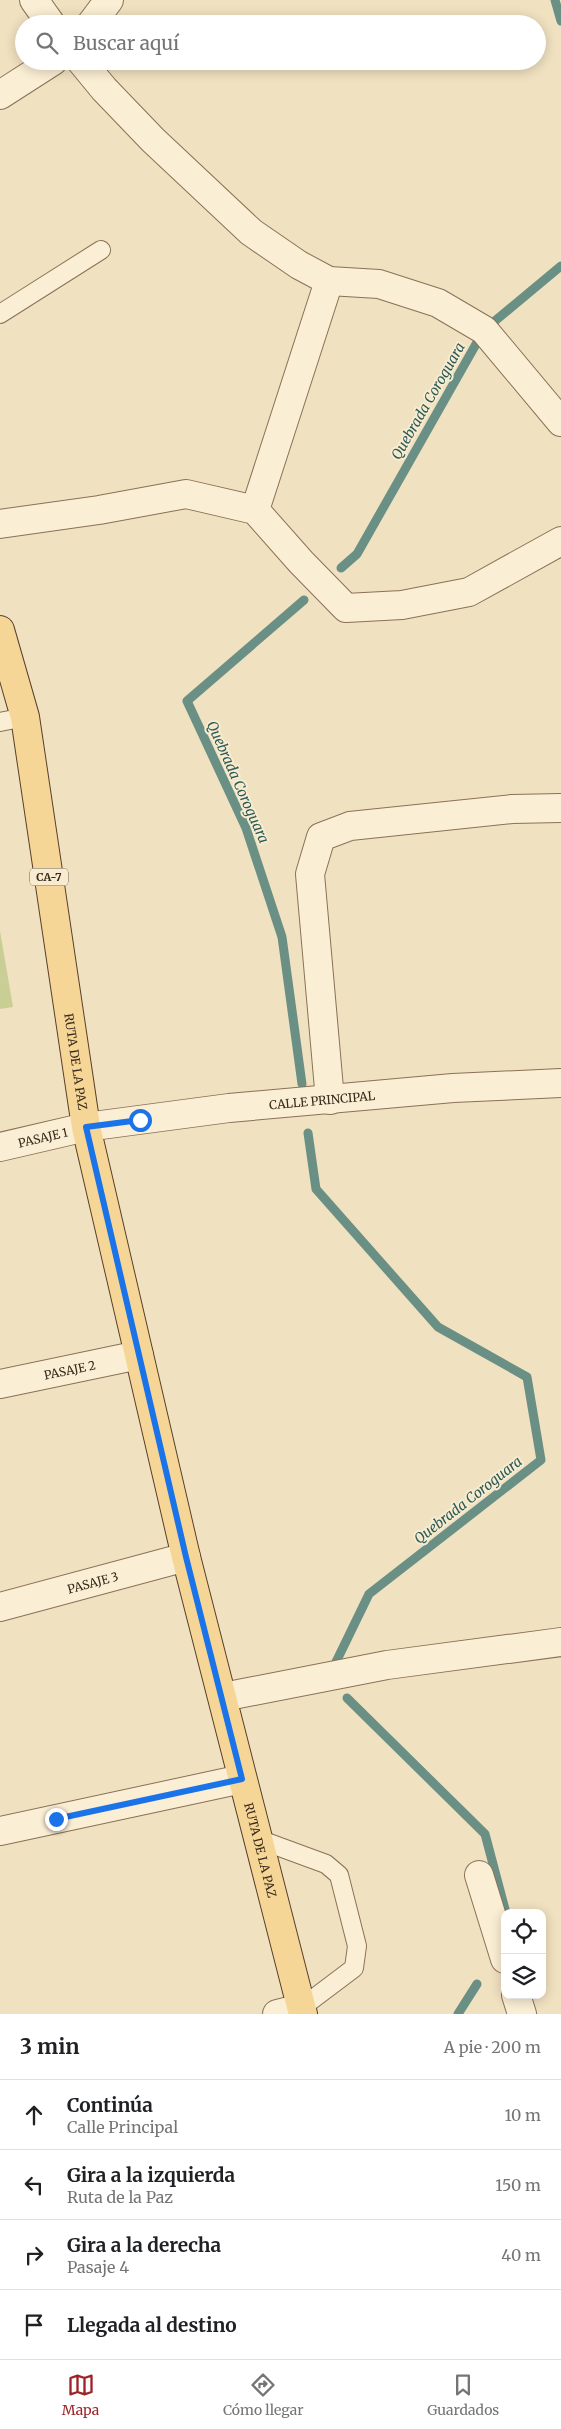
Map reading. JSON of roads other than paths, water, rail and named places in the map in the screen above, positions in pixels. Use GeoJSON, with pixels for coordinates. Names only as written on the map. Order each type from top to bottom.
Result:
{"type":"FeatureCollection","features":[{"type":"Feature","properties":{"kind":"main road","name":"RUTA DE LA PAZ"},"geometry":{"type":"LineString","coordinates":[[0,630],[13,719],[86,1127],[186,1557],[258,1839],[294,2012]]}},
{"type":"Feature","properties":{"kind":"street"},"geometry":{"type":"LineString","coordinates":[[34,0],[45,15]]}},
{"type":"Feature","properties":{"kind":"street"},"geometry":{"type":"LineString","coordinates":[[98,15],[109,0]]}},
{"type":"Feature","properties":{"kind":"street"},"geometry":{"type":"LineString","coordinates":[[0,94],[39,70]]}},
{"type":"Feature","properties":{"kind":"street"},"geometry":{"type":"LineString","coordinates":[[88,70],[152,140],[251,232],[299,265],[329,281],[379,284],[438,303],[484,330],[561,422]]}},
{"type":"Feature","properties":{"kind":"street"},"geometry":{"type":"LineString","coordinates":[[255,510],[329,281]]}},
{"type":"Feature","properties":{"kind":"street"},"geometry":{"type":"LineString","coordinates":[[0,524],[99,510],[186,494],[255,510],[300,562],[346,608],[402,605],[469,592],[561,541]]}},
{"type":"Feature","properties":{"kind":"street"},"geometry":{"type":"LineString","coordinates":[[330,1100],[310,874],[321,837],[350,826],[512,809],[561,808]]}},
{"type":"Feature","properties":{"kind":"street","name":"CALLE PRINCIPAL"},"geometry":{"type":"LineString","coordinates":[[86,1127],[229,1108],[453,1088],[561,1082]]}},
{"type":"Feature","properties":{"kind":"street","name":"PASAJE 1"},"geometry":{"type":"LineString","coordinates":[[0,1147],[86,1127]]}},
{"type":"Feature","properties":{"kind":"street","name":"PASAJE 2"},"geometry":{"type":"LineString","coordinates":[[0,1384],[139,1355]]}},
{"type":"Feature","properties":{"kind":"street","name":"PASAJE 3"},"geometry":{"type":"LineString","coordinates":[[0,1607],[186,1557]]}},
{"type":"Feature","properties":{"kind":"street"},"geometry":{"type":"LineString","coordinates":[[223,1697],[387,1666],[561,1642]]}},
{"type":"Feature","properties":{"kind":"street"},"geometry":{"type":"LineString","coordinates":[[0,1831],[242,1779]]}},
{"type":"Feature","properties":{"kind":"street"},"geometry":{"type":"LineString","coordinates":[[478,1875],[503,1954]]}},
{"type":"Feature","properties":{"kind":"street"},"geometry":{"type":"LineString","coordinates":[[517,1999],[522,2014]]}},
{"type":"Feature","properties":{"kind":"lane"},"geometry":{"type":"LineString","coordinates":[[0,314],[101,250]]}},
{"type":"Feature","properties":{"kind":"lane"},"geometry":{"type":"LineString","coordinates":[[258,1839],[326,1864],[339,1875],[357,1946],[354,1968],[294,2012]]}},
{"type":"Feature","properties":{"kind":"waterway","name":"Quebrada Coroguara"},"geometry":{"type":"LineString","coordinates":[[555,0],[561,21]]}},
{"type":"Feature","properties":{"kind":"waterway","name":"Quebrada Coroguara"},"geometry":{"type":"LineString","coordinates":[[341,568],[357,554],[484,330],[561,266]]}},
{"type":"Feature","properties":{"kind":"waterway","name":"Quebrada Coroguara"},"geometry":{"type":"LineString","coordinates":[[302,1084],[282,937],[246,828],[187,701],[304,600]]}},
{"type":"Feature","properties":{"kind":"waterway","name":"Quebrada Coroguara"},"geometry":{"type":"LineString","coordinates":[[308,1133],[316,1189],[438,1327],[527,1377],[541,1460],[369,1594],[336,1662]]}},
{"type":"Feature","properties":{"kind":"waterway","name":"Quebrada Coroguara"},"geometry":{"type":"LineString","coordinates":[[347,1698],[485,1834],[505,1909]]}},
{"type":"Feature","properties":{"kind":"waterway","name":"Quebrada Coroguara"},"geometry":{"type":"LineString","coordinates":[[458,2014],[477,1984]]}}]}
